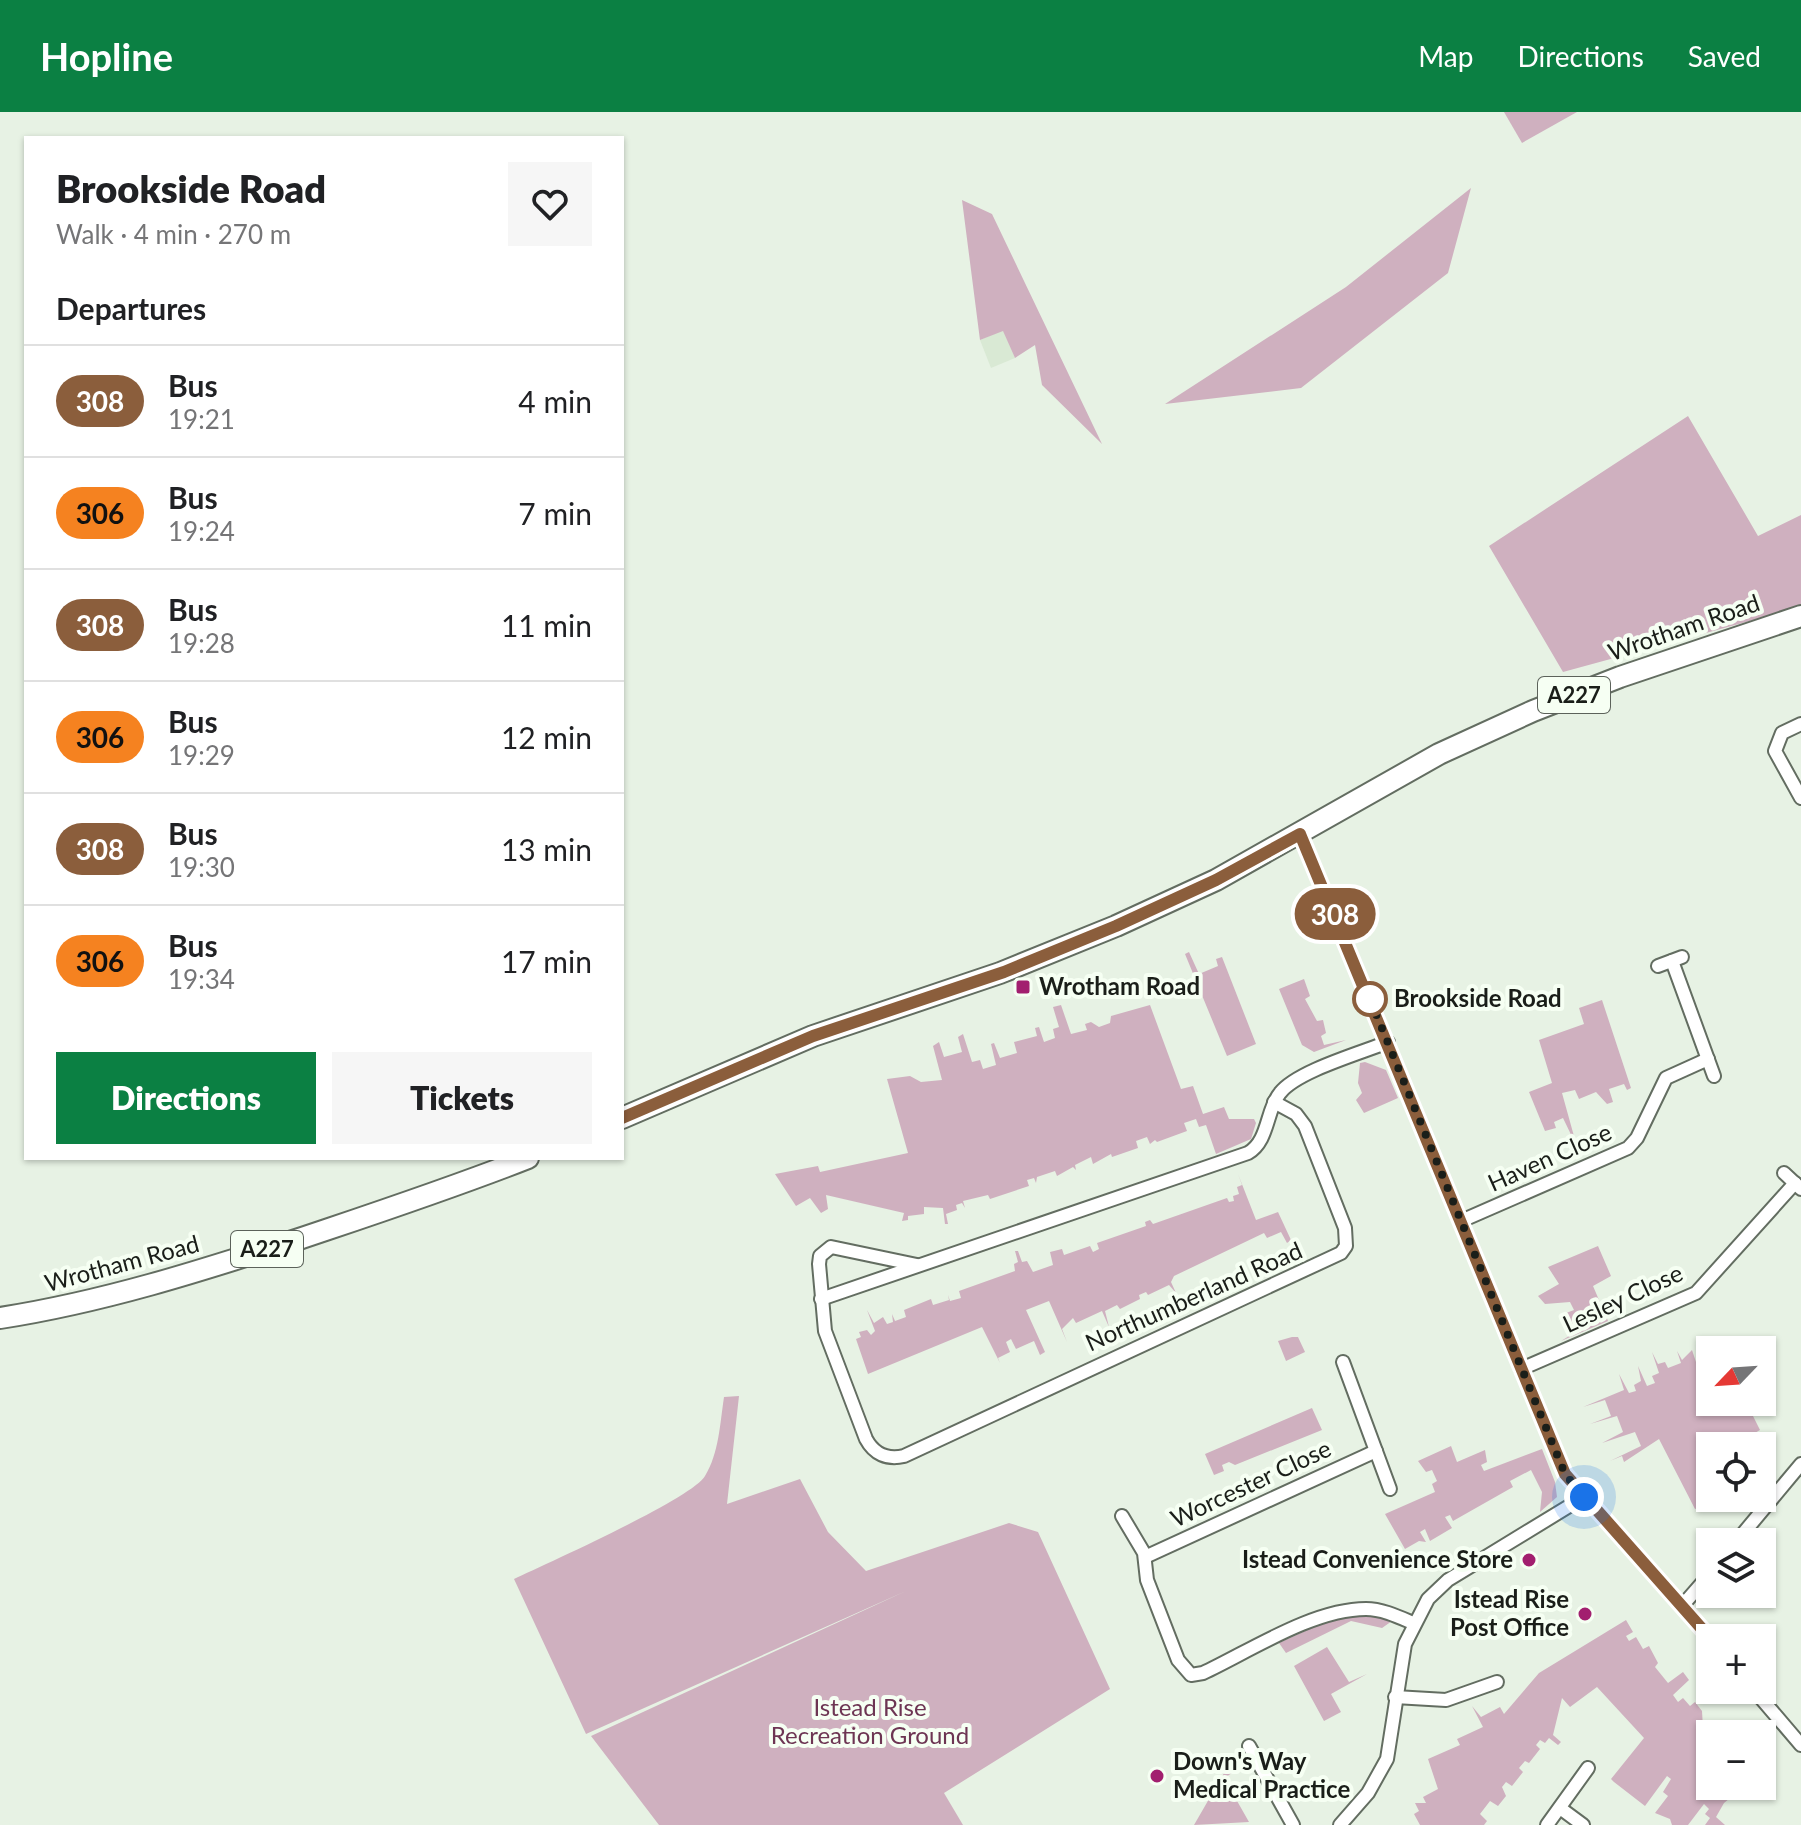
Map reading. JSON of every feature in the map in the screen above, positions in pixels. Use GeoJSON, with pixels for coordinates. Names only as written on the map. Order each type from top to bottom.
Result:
{"type":"FeatureCollection","features":[{"type":"Feature","properties":{"kind":"main road","name":"Wrotham Road"},"geometry":{"type":"LineString","coordinates":[[624,1117],[813,1036],[1004,972],[1116,926],[1216,880],[1439,754],[1533,711],[1620,677],[1801,616]]}},
{"type":"Feature","properties":{"kind":"main road","name":"Wrotham Road"},"geometry":{"type":"LineString","coordinates":[[0,1318],[78,1305],[204,1270],[409,1202],[523,1160]]}},
{"type":"Feature","properties":{"kind":"street"},"geometry":{"type":"LineString","coordinates":[[1801,724],[1782,733],[1775,751],[1801,798]]}},
{"type":"Feature","properties":{"kind":"street"},"geometry":{"type":"LineString","coordinates":[[1300,834],[1565,1474],[1698,1624]]}},
{"type":"Feature","properties":{"kind":"street"},"geometry":{"type":"LineString","coordinates":[[1658,966],[1677,959],[1714,1076]]}},
{"type":"Feature","properties":{"kind":"street"},"geometry":{"type":"LineString","coordinates":[[917,1265],[831,1247],[820,1256],[821,1299],[1248,1153],[1259,1143],[1274,1102],[1294,1081],[1388,1042]]}},
{"type":"Feature","properties":{"kind":"street","name":"Haven Close"},"geometry":{"type":"LineString","coordinates":[[1461,1221],[1628,1148],[1637,1138],[1666,1078],[1708,1059]]}},
{"type":"Feature","properties":{"kind":"street","name":"Northumberland Road"},"geometry":{"type":"LineString","coordinates":[[821,1299],[825,1331],[866,1439],[883,1456],[904,1456],[1341,1253],[1346,1246],[1345,1228],[1305,1126],[1296,1114],[1274,1102]]}},
{"type":"Feature","properties":{"kind":"street"},"geometry":{"type":"LineString","coordinates":[[1784,1173],[1798,1186]]}},
{"type":"Feature","properties":{"kind":"street","name":"Lesley Close"},"geometry":{"type":"LineString","coordinates":[[1521,1369],[1696,1293],[1798,1186]]}},
{"type":"Feature","properties":{"kind":"street"},"geometry":{"type":"LineString","coordinates":[[1343,1362],[1390,1489]]}},
{"type":"Feature","properties":{"kind":"street","name":"Worcester Close"},"geometry":{"type":"LineString","coordinates":[[1145,1557],[1376,1451]]}},
{"type":"Feature","properties":{"kind":"street"},"geometry":{"type":"LineString","coordinates":[[1748,1528],[1801,1464]]}},
{"type":"Feature","properties":{"kind":"street"},"geometry":{"type":"LineString","coordinates":[[1340,1825],[1368,1793],[1387,1759],[1395,1697],[1413,1623],[1428,1599],[1448,1580],[1584,1497]]}},
{"type":"Feature","properties":{"kind":"street"},"geometry":{"type":"LineString","coordinates":[[1122,1516],[1145,1557],[1147,1580],[1173,1650],[1182,1668],[1191,1675],[1206,1672],[1334,1613],[1370,1609],[1413,1623]]}},
{"type":"Feature","properties":{"kind":"street"},"geometry":{"type":"LineString","coordinates":[[1682,1606],[1696,1590]]}},
{"type":"Feature","properties":{"kind":"street"},"geometry":{"type":"LineString","coordinates":[[1395,1697],[1446,1700],[1497,1682]]}},
{"type":"Feature","properties":{"kind":"street"},"geometry":{"type":"LineString","coordinates":[[1766,1704],[1801,1745]]}},
{"type":"Feature","properties":{"kind":"street"},"geometry":{"type":"LineString","coordinates":[[1249,1746],[1293,1825]]}},
{"type":"Feature","properties":{"kind":"street"},"geometry":{"type":"LineString","coordinates":[[1547,1825],[1588,1768]]}},
{"type":"Feature","properties":{"kind":"street"},"geometry":{"type":"LineString","coordinates":[[1560,1808],[1583,1825]]}},
{"type":"Feature","properties":{"kind":"shaded area"},"geometry":{"type":"Polygon","coordinates":[[[1003,330],[1015,358],[991,368],[980,340],[1003,330]]]}},
{"type":"Feature","properties":{"kind":"green space"},"geometry":{"type":"Polygon","coordinates":[[[1504,112],[1577,112],[1522,143],[1504,112]]]}},
{"type":"Feature","properties":{"kind":"green space"},"geometry":{"type":"Polygon","coordinates":[[[1471,188],[1448,273],[1301,388],[1165,404],[1346,287],[1471,188]]]}},
{"type":"Feature","properties":{"kind":"green space"},"geometry":{"type":"Polygon","coordinates":[[[962,200],[992,214],[1102,444],[1042,385],[1035,345],[1015,358],[1003,331],[980,340],[962,200]]]}},
{"type":"Feature","properties":{"kind":"green space"},"geometry":{"type":"Polygon","coordinates":[[[1688,416],[1758,536],[1801,515],[1801,607],[1563,672],[1489,546],[1688,416]]]}},
{"type":"Feature","properties":{"kind":"green space"},"geometry":{"type":"Polygon","coordinates":[[[1189,952],[1199,974],[1218,966],[1216,959],[1222,957],[1256,1044],[1227,1056],[1185,954],[1189,952]]]}},
{"type":"Feature","properties":{"kind":"green space"},"geometry":{"type":"Polygon","coordinates":[[[1304,979],[1310,996],[1305,999],[1317,1021],[1323,1020],[1326,1033],[1321,1036],[1324,1045],[1346,1040],[1314,1052],[1302,1045],[1279,989],[1304,979]]]}},
{"type":"Feature","properties":{"kind":"green space"},"geometry":{"type":"Polygon","coordinates":[[[1602,1000],[1631,1088],[1627,1090],[1624,1084],[1609,1089],[1613,1102],[1607,1104],[1596,1092],[1579,1099],[1575,1090],[1562,1093],[1577,1147],[1563,1118],[1554,1122],[1556,1128],[1545,1131],[1529,1092],[1552,1083],[1539,1040],[1584,1024],[1579,1008],[1602,1000]]]}},
{"type":"Feature","properties":{"kind":"green space"},"geometry":{"type":"Polygon","coordinates":[[[1061,1005],[1071,1034],[1087,1030],[1085,1024],[1091,1022],[1099,1027],[1110,1023],[1111,1016],[1150,1005],[1181,1089],[1193,1086],[1203,1114],[1224,1107],[1229,1119],[1254,1119],[1256,1123],[1251,1139],[1216,1154],[1206,1125],[1199,1127],[1196,1119],[1184,1123],[1187,1131],[1157,1142],[1155,1140],[1150,1144],[1147,1137],[1136,1141],[1138,1148],[1112,1157],[1111,1154],[1093,1164],[1091,1157],[1075,1165],[1076,1170],[1073,1167],[1057,1176],[1055,1171],[1037,1177],[1036,1183],[1034,1178],[1027,1180],[1029,1186],[990,1199],[988,1195],[963,1201],[965,1208],[962,1203],[956,1205],[957,1210],[946,1214],[948,1224],[945,1224],[943,1208],[924,1207],[924,1214],[908,1216],[908,1220],[902,1221],[904,1213],[826,1195],[828,1209],[821,1213],[810,1198],[796,1206],[775,1174],[818,1166],[820,1172],[908,1153],[887,1079],[910,1076],[921,1082],[942,1080],[933,1046],[939,1042],[944,1057],[962,1052],[958,1037],[963,1034],[972,1062],[980,1060],[983,1069],[996,1065],[991,1044],[994,1043],[1000,1058],[1017,1053],[1014,1042],[1037,1036],[1035,1028],[1039,1027],[1044,1042],[1055,1038],[1053,1029],[1059,1027],[1053,1007],[1061,1005]]]}},
{"type":"Feature","properties":{"kind":"green space"},"geometry":{"type":"Polygon","coordinates":[[[1360,1063],[1386,1070],[1398,1098],[1364,1113],[1356,1100],[1362,1093],[1358,1083],[1360,1063]]]}},
{"type":"Feature","properties":{"kind":"green space"},"geometry":{"type":"Polygon","coordinates":[[[1238,1174],[1256,1220],[1278,1212],[1291,1240],[1287,1243],[1281,1232],[1267,1238],[1264,1233],[1174,1276],[1171,1282],[1176,1293],[1169,1285],[1148,1295],[1146,1292],[1139,1295],[1140,1299],[1120,1309],[1117,1305],[1105,1311],[1109,1327],[1102,1311],[1076,1323],[1073,1318],[1062,1329],[1067,1342],[1049,1301],[1026,1310],[1045,1352],[1040,1355],[1034,1341],[1016,1349],[1011,1339],[1006,1342],[1010,1352],[998,1358],[1000,1363],[982,1327],[868,1374],[856,1339],[861,1337],[859,1332],[867,1330],[871,1335],[875,1331],[867,1310],[874,1323],[883,1317],[887,1324],[893,1322],[892,1314],[895,1321],[906,1317],[904,1310],[931,1299],[933,1305],[949,1300],[948,1295],[950,1301],[961,1298],[959,1291],[1015,1271],[1014,1264],[1018,1262],[1015,1251],[1018,1251],[1022,1262],[1027,1261],[1033,1272],[1053,1265],[1050,1252],[1062,1249],[1064,1255],[1090,1246],[1093,1252],[1099,1249],[1097,1243],[1146,1226],[1145,1222],[1150,1220],[1153,1224],[1227,1198],[1229,1202],[1234,1201],[1233,1196],[1239,1194],[1237,1187],[1242,1185],[1238,1174]]]}},
{"type":"Feature","properties":{"kind":"green space"},"geometry":{"type":"Polygon","coordinates":[[[1598,1246],[1611,1276],[1593,1286],[1608,1321],[1561,1341],[1574,1333],[1566,1313],[1574,1310],[1570,1302],[1545,1304],[1538,1296],[1559,1284],[1548,1267],[1598,1246]]]}},
{"type":"Feature","properties":{"kind":"green space"},"geometry":{"type":"Polygon","coordinates":[[[1298,1337],[1305,1352],[1286,1361],[1278,1341],[1298,1337]]]}},
{"type":"Feature","properties":{"kind":"green space"},"geometry":{"type":"Polygon","coordinates":[[[1692,1350],[1696,1362],[1696,1416],[1753,1416],[1760,1430],[1696,1432],[1695,1509],[1659,1439],[1624,1462],[1622,1456],[1610,1461],[1641,1446],[1635,1432],[1602,1443],[1623,1432],[1617,1416],[1590,1424],[1611,1416],[1605,1400],[1583,1407],[1624,1390],[1619,1374],[1629,1393],[1636,1391],[1634,1385],[1641,1381],[1638,1366],[1647,1386],[1655,1383],[1652,1376],[1659,1373],[1652,1352],[1658,1364],[1665,1362],[1668,1368],[1681,1363],[1677,1351],[1682,1360],[1692,1350]]]}},
{"type":"Feature","properties":{"kind":"green space","name":"Istead Rise Recreation Ground"},"geometry":{"type":"Polygon","coordinates":[[[739,1396],[727,1504],[800,1479],[828,1532],[866,1571],[1009,1523],[1038,1532],[1110,1689],[944,1793],[963,1825],[659,1825],[591,1736],[906,1591],[586,1734],[514,1579],[617,1530],[695,1486],[705,1476],[713,1458],[724,1397],[739,1396]]]}},
{"type":"Feature","properties":{"kind":"green space"},"geometry":{"type":"Polygon","coordinates":[[[1312,1408],[1322,1430],[1235,1465],[1229,1462],[1222,1465],[1224,1471],[1214,1475],[1205,1454],[1312,1408]]]}},
{"type":"Feature","properties":{"kind":"green space"},"geometry":{"type":"Polygon","coordinates":[[[1451,1446],[1457,1462],[1485,1450],[1487,1462],[1481,1465],[1484,1471],[1542,1449],[1555,1482],[1557,1497],[1540,1512],[1542,1492],[1531,1470],[1510,1481],[1513,1487],[1453,1521],[1450,1515],[1445,1517],[1452,1528],[1430,1541],[1425,1529],[1420,1532],[1426,1542],[1419,1541],[1405,1549],[1385,1514],[1435,1492],[1432,1484],[1437,1481],[1432,1470],[1426,1472],[1418,1461],[1451,1446]]]}},
{"type":"Feature","properties":{"kind":"green space"},"geometry":{"type":"Polygon","coordinates":[[[1366,1614],[1392,1621],[1382,1628],[1351,1621],[1286,1653],[1279,1643],[1325,1622],[1366,1614]]]}},
{"type":"Feature","properties":{"kind":"green space"},"geometry":{"type":"Polygon","coordinates":[[[1626,1620],[1633,1632],[1626,1636],[1629,1641],[1636,1637],[1643,1649],[1649,1646],[1658,1663],[1655,1667],[1668,1683],[1683,1672],[1689,1680],[1673,1695],[1678,1702],[1683,1698],[1690,1706],[1695,1702],[1702,1711],[1703,1720],[1696,1720],[1696,1800],[1728,1800],[1716,1817],[1725,1825],[1705,1825],[1710,1818],[1705,1814],[1709,1809],[1704,1804],[1688,1825],[1672,1825],[1670,1819],[1655,1813],[1668,1796],[1663,1792],[1671,1779],[1667,1776],[1645,1806],[1611,1779],[1644,1738],[1597,1687],[1570,1707],[1562,1698],[1553,1735],[1561,1742],[1558,1745],[1549,1738],[1545,1743],[1540,1740],[1536,1745],[1540,1749],[1529,1763],[1525,1761],[1519,1768],[1523,1772],[1512,1786],[1506,1782],[1502,1787],[1506,1796],[1498,1806],[1490,1801],[1480,1814],[1487,1821],[1484,1825],[1420,1825],[1414,1814],[1419,1811],[1415,1803],[1426,1803],[1423,1797],[1438,1789],[1428,1759],[1460,1745],[1457,1739],[1483,1727],[1472,1706],[1481,1717],[1500,1707],[1504,1714],[1539,1673],[1626,1620]]]}},
{"type":"Feature","properties":{"kind":"green space"},"geometry":{"type":"Polygon","coordinates":[[[1327,1647],[1349,1682],[1367,1674],[1331,1694],[1341,1712],[1324,1721],[1294,1666],[1327,1647]]]}},
{"type":"Feature","properties":{"kind":"green space"},"geometry":{"type":"Polygon","coordinates":[[[1231,1761],[1237,1770],[1224,1778],[1249,1822],[1194,1825],[1231,1761]]]}},
{"type":"Feature","properties":{"kind":"bus line","name":"308"},"geometry":{"type":"LineString","coordinates":[[624,1117],[813,1036],[1004,972],[1116,926],[1216,880],[1300,834],[1320,876],[1565,1474],[1698,1624]]}},
{"type":"Feature","properties":{"kind":"place","name":"Wrotham Road"},"geometry":{"type":"Point","coordinates":[1023,987]}},
{"type":"Feature","properties":{"kind":"place","name":"Brookside Road"},"geometry":{"type":"Point","coordinates":[1370,999]}},
{"type":"Feature","properties":{"kind":"place","name":"Istead Convenience Store"},"geometry":{"type":"Point","coordinates":[1529,1560]}},
{"type":"Feature","properties":{"kind":"place","name":"Istead Rise Post Office"},"geometry":{"type":"Point","coordinates":[1585,1614]}},
{"type":"Feature","properties":{"kind":"place","name":"Down's Way Medical Practice"},"geometry":{"type":"Point","coordinates":[1157,1776]}},
{"type":"Feature","properties":{"kind":"route"},"geometry":{"type":"LineString","coordinates":[[1370,999],[1365,987],[1565,1474],[1584,1497]]}}]}
